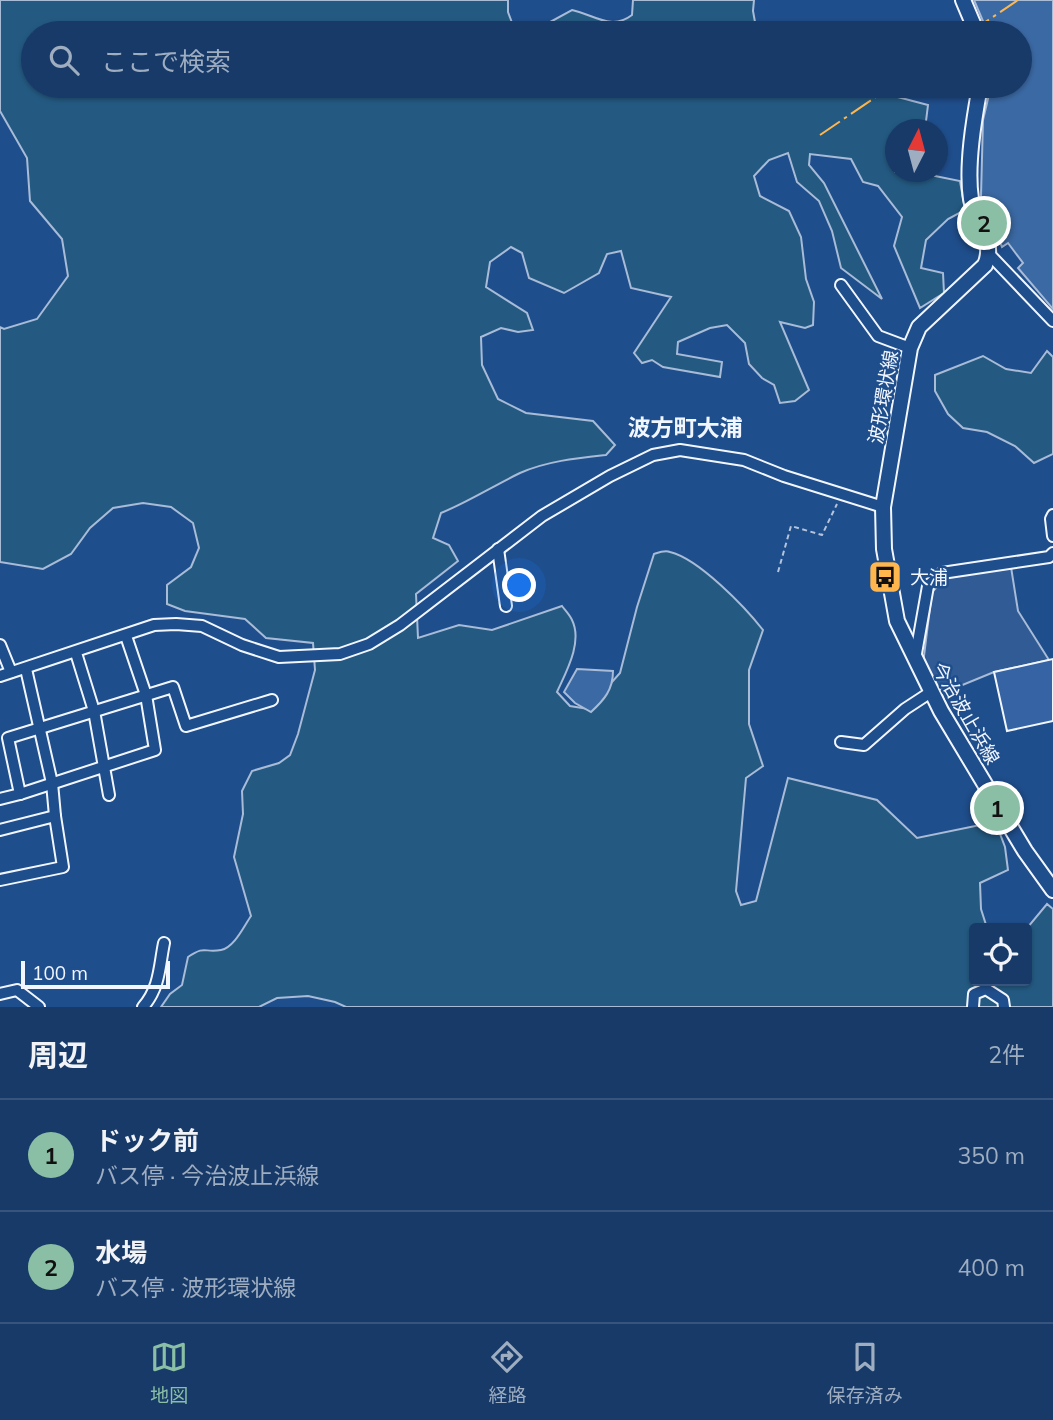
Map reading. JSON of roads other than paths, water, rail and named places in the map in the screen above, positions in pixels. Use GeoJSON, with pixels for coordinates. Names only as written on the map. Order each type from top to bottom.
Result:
{"type":"FeatureCollection","features":[{"type":"Feature","properties":{"kind":"main road"},"geometry":{"type":"LineString","coordinates":[[962,0],[972,21]]}},
{"type":"Feature","properties":{"kind":"main road"},"geometry":{"type":"LineString","coordinates":[[978,98],[974,118],[971,202],[990,255]]}},
{"type":"Feature","properties":{"kind":"main road","name":"波形環状線"},"geometry":{"type":"LineString","coordinates":[[915,661],[897,621],[884,548],[883,507],[910,348],[919,327],[985,265],[990,255]]}},
{"type":"Feature","properties":{"kind":"main road","name":"今治波止浜線"},"geometry":{"type":"LineString","coordinates":[[915,661],[1025,851],[1053,890]]}},
{"type":"Feature","properties":{"kind":"street"},"geometry":{"type":"LineString","coordinates":[[990,255],[1053,321]]}},
{"type":"Feature","properties":{"kind":"street"},"geometry":{"type":"LineString","coordinates":[[841,285],[878,336],[910,348]]}},
{"type":"Feature","properties":{"kind":"street"},"geometry":{"type":"LineString","coordinates":[[0,645],[5,674],[76,653],[154,625],[202,626],[242,645],[279,657],[340,654],[369,644],[400,625],[542,516],[610,476],[653,455],[680,450],[744,460],[784,476],[883,507]]}},
{"type":"Feature","properties":{"kind":"street"},"geometry":{"type":"LineString","coordinates":[[1053,515],[1053,537]]}},
{"type":"Feature","properties":{"kind":"street"},"geometry":{"type":"LineString","coordinates":[[498,549],[506,606]]}},
{"type":"Feature","properties":{"kind":"street"},"geometry":{"type":"LineString","coordinates":[[915,661],[928,586],[942,573],[1049,557],[1053,553]]}},
{"type":"Feature","properties":{"kind":"street"},"geometry":{"type":"LineString","coordinates":[[0,799],[155,750],[146,695],[127,636]]}},
{"type":"Feature","properties":{"kind":"street"},"geometry":{"type":"LineString","coordinates":[[76,653],[94,711],[109,795]]}},
{"type":"Feature","properties":{"kind":"street"},"geometry":{"type":"LineString","coordinates":[[0,880],[62,867],[52,783],[26,669]]}},
{"type":"Feature","properties":{"kind":"street"},"geometry":{"type":"LineString","coordinates":[[20,793],[8,738],[173,687],[186,726],[272,700]]}},
{"type":"Feature","properties":{"kind":"street"},"geometry":{"type":"LineString","coordinates":[[841,741],[864,745],[905,709],[931,692]]}},
{"type":"Feature","properties":{"kind":"street"},"geometry":{"type":"LineString","coordinates":[[0,830],[55,816]]}},
{"type":"Feature","properties":{"kind":"street"},"geometry":{"type":"LineString","coordinates":[[143,1007],[156,987],[164,943]]}},
{"type":"Feature","properties":{"kind":"street"},"geometry":{"type":"LineString","coordinates":[[973,1007],[974,994],[986,989],[1003,1000],[1004,1007]]}},
{"type":"Feature","properties":{"kind":"street"},"geometry":{"type":"LineString","coordinates":[[0,994],[16,990],[38,1007]]}},
{"type":"Feature","properties":{"kind":"place","name":"水場"},"geometry":{"type":"Point","coordinates":[984,223]}},
{"type":"Feature","properties":{"kind":"place","name":"大浦"},"geometry":{"type":"Point","coordinates":[885,577]}},
{"type":"Feature","properties":{"kind":"place","name":"ドック前"},"geometry":{"type":"Point","coordinates":[997,808]}},
{"type":"Feature","properties":{"kind":"district","name":"波方町大浦"},"geometry":{"type":"Point","coordinates":[685,428]}}]}
